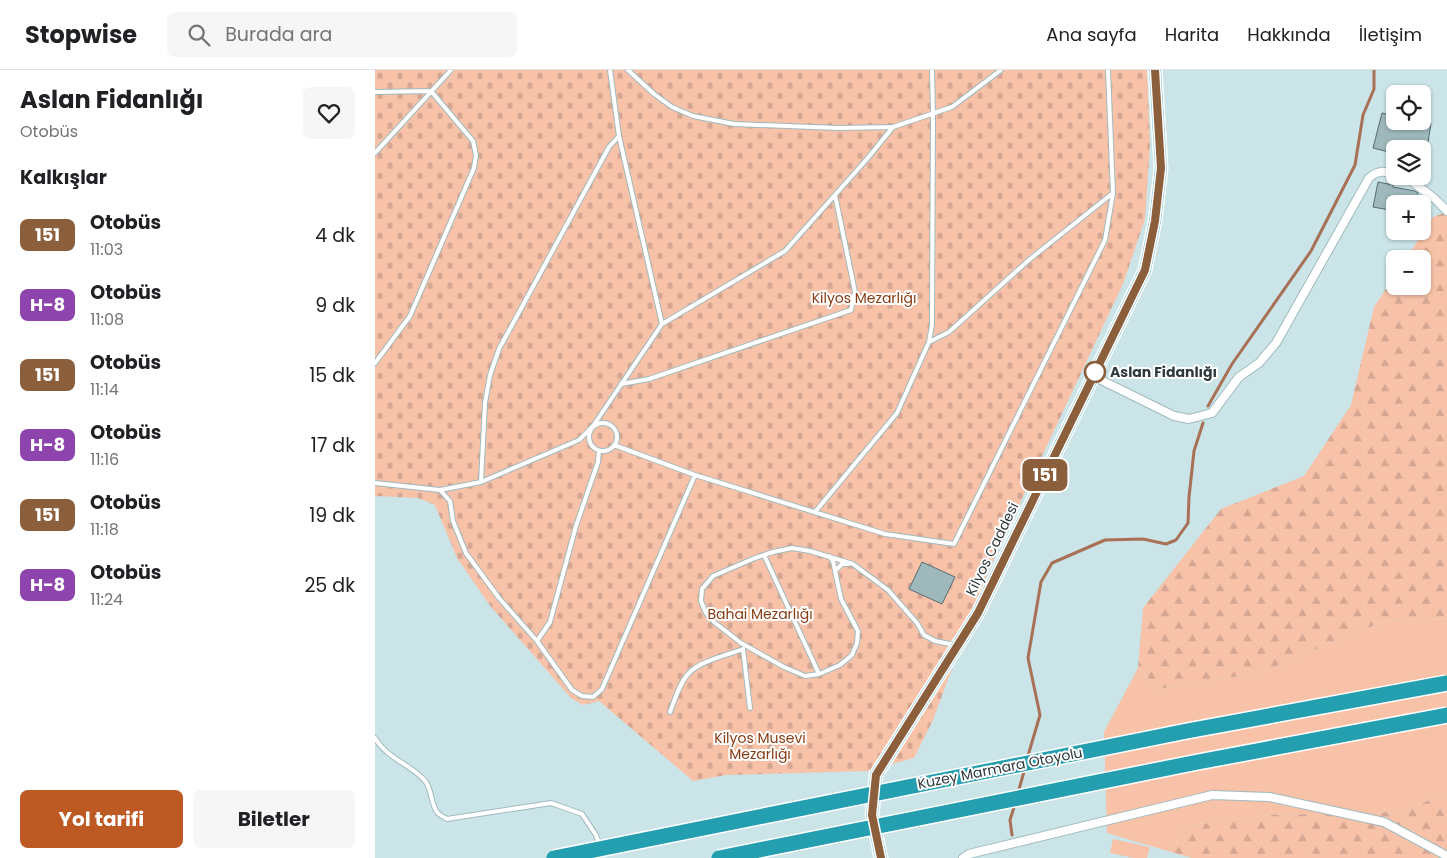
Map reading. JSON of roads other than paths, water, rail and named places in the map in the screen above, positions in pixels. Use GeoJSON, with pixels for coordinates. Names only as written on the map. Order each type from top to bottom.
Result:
{"type":"FeatureCollection","features":[{"type":"Feature","properties":{"kind":"highway","name":"Kuzey Marmara Otoyolu"},"geometry":{"type":"LineString","coordinates":[[554,858],[1187,731],[1447,683]]}},
{"type":"Feature","properties":{"kind":"highway"},"geometry":{"type":"LineString","coordinates":[[719,858],[1198,762],[1447,715]]}},
{"type":"Feature","properties":{"kind":"main road","name":"Kilyos Caddesi"},"geometry":{"type":"LineString","coordinates":[[881,858],[872,815],[876,775],[978,613],[1145,270],[1155,221],[1161,168],[1155,70]]}},
{"type":"Feature","properties":{"kind":"street"},"geometry":{"type":"LineString","coordinates":[[1093,376],[1174,416],[1189,419],[1212,413],[1239,377],[1259,363],[1276,343],[1369,178],[1375,173],[1386,172]]}},
{"type":"Feature","properties":{"kind":"street"},"geometry":{"type":"LineString","coordinates":[[1416,185],[1447,212]]}},
{"type":"Feature","properties":{"kind":"street"},"geometry":{"type":"LineString","coordinates":[[963,858],[969,854],[1212,795],[1269,797],[1385,822],[1447,856]]}},
{"type":"Feature","properties":{"kind":"lane"},"geometry":{"type":"LineString","coordinates":[[375,153],[451,70]]}},
{"type":"Feature","properties":{"kind":"lane"},"geometry":{"type":"LineString","coordinates":[[609,70],[619,136],[662,324]]}},
{"type":"Feature","properties":{"kind":"lane"},"geometry":{"type":"LineString","coordinates":[[628,70],[654,94],[672,107],[693,116],[734,124],[838,128],[893,127],[952,107],[1001,70]]}},
{"type":"Feature","properties":{"kind":"lane"},"geometry":{"type":"LineString","coordinates":[[815,512],[897,414],[929,342],[932,325],[932,70]]}},
{"type":"Feature","properties":{"kind":"lane"},"geometry":{"type":"LineString","coordinates":[[614,445],[695,474],[885,534],[954,544],[1105,240],[1113,193],[1108,70]]}},
{"type":"Feature","properties":{"kind":"lane"},"geometry":{"type":"LineString","coordinates":[[375,92],[431,91]]}},
{"type":"Feature","properties":{"kind":"lane"},"geometry":{"type":"LineString","coordinates":[[375,363],[410,316],[474,168],[476,155],[473,141],[431,91]]}},
{"type":"Feature","properties":{"kind":"lane"},"geometry":{"type":"LineString","coordinates":[[375,483],[440,490],[481,482],[579,440],[593,426],[598,423],[608,423],[617,434],[614,445],[609,450],[599,451],[593,448],[588,439],[589,434],[593,426],[662,324],[785,251],[893,127]]}},
{"type":"Feature","properties":{"kind":"lane"},"geometry":{"type":"LineString","coordinates":[[481,482],[485,403],[499,349],[609,147],[619,136]]}},
{"type":"Feature","properties":{"kind":"lane"},"geometry":{"type":"LineString","coordinates":[[929,342],[949,332],[1030,259],[1113,193]]}},
{"type":"Feature","properties":{"kind":"lane"},"geometry":{"type":"LineString","coordinates":[[621,384],[649,379],[851,310],[855,292],[835,195]]}},
{"type":"Feature","properties":{"kind":"lane"},"geometry":{"type":"LineString","coordinates":[[537,641],[550,622],[577,526],[599,462],[599,451]]}},
{"type":"Feature","properties":{"kind":"lane"},"geometry":{"type":"LineString","coordinates":[[440,490],[450,500],[453,521],[465,553],[499,598],[537,641],[572,690],[581,696],[593,697],[602,689],[695,474]]}},
{"type":"Feature","properties":{"kind":"lane"},"geometry":{"type":"LineString","coordinates":[[829,556],[833,561],[841,599],[858,631],[857,644],[852,655],[840,665],[819,674],[805,676],[743,646],[714,622],[706,613],[701,601],[702,589],[713,576],[764,555],[792,548],[810,551],[829,556],[853,564],[888,590],[917,623],[924,636],[935,641],[958,645]]}},
{"type":"Feature","properties":{"kind":"lane"},"geometry":{"type":"LineString","coordinates":[[764,555],[819,674]]}},
{"type":"Feature","properties":{"kind":"lane"},"geometry":{"type":"LineString","coordinates":[[835,571],[842,564],[853,564]]}},
{"type":"Feature","properties":{"kind":"lane"},"geometry":{"type":"LineString","coordinates":[[743,646],[750,708]]}},
{"type":"Feature","properties":{"kind":"lane"},"geometry":{"type":"LineString","coordinates":[[669,712],[680,687],[689,673],[701,665],[743,646]]}},
{"type":"Feature","properties":{"kind":"lane"},"geometry":{"type":"LineString","coordinates":[[375,738],[380,747],[417,773],[427,783],[437,813],[447,819],[551,803],[582,814],[596,835],[601,850]]}},
{"type":"Feature","properties":{"kind":"waterway"},"geometry":{"type":"LineString","coordinates":[[1208,406],[1232,364],[1311,251],[1355,165],[1363,115],[1374,89],[1374,70]]}},
{"type":"Feature","properties":{"kind":"waterway"},"geometry":{"type":"LineString","coordinates":[[1027,759],[1040,715],[1028,658],[1041,582],[1052,563],[1105,540],[1143,539],[1166,544],[1176,540],[1188,523],[1194,451],[1203,423]]}},
{"type":"Feature","properties":{"kind":"waterway"},"geometry":{"type":"LineString","coordinates":[[1018,793],[1025,768]]}},
{"type":"Feature","properties":{"kind":"waterway"},"geometry":{"type":"LineString","coordinates":[[1012,835],[1010,820],[1015,804]]}},
{"type":"Feature","properties":{"kind":"place","name":"Aslan Fidanlığı"},"geometry":{"type":"Point","coordinates":[1095,372]}},
{"type":"Feature","properties":{"kind":"park label","name":"Kilyos Mezarlığı"},"geometry":{"type":"Point","coordinates":[864,298]}},
{"type":"Feature","properties":{"kind":"park label","name":"Bahai Mezarlığı"},"geometry":{"type":"Point","coordinates":[760,614]}},
{"type":"Feature","properties":{"kind":"park label","name":"Kilyos Musevi Mezarlığı"},"geometry":{"type":"Point","coordinates":[760,746]}}]}
